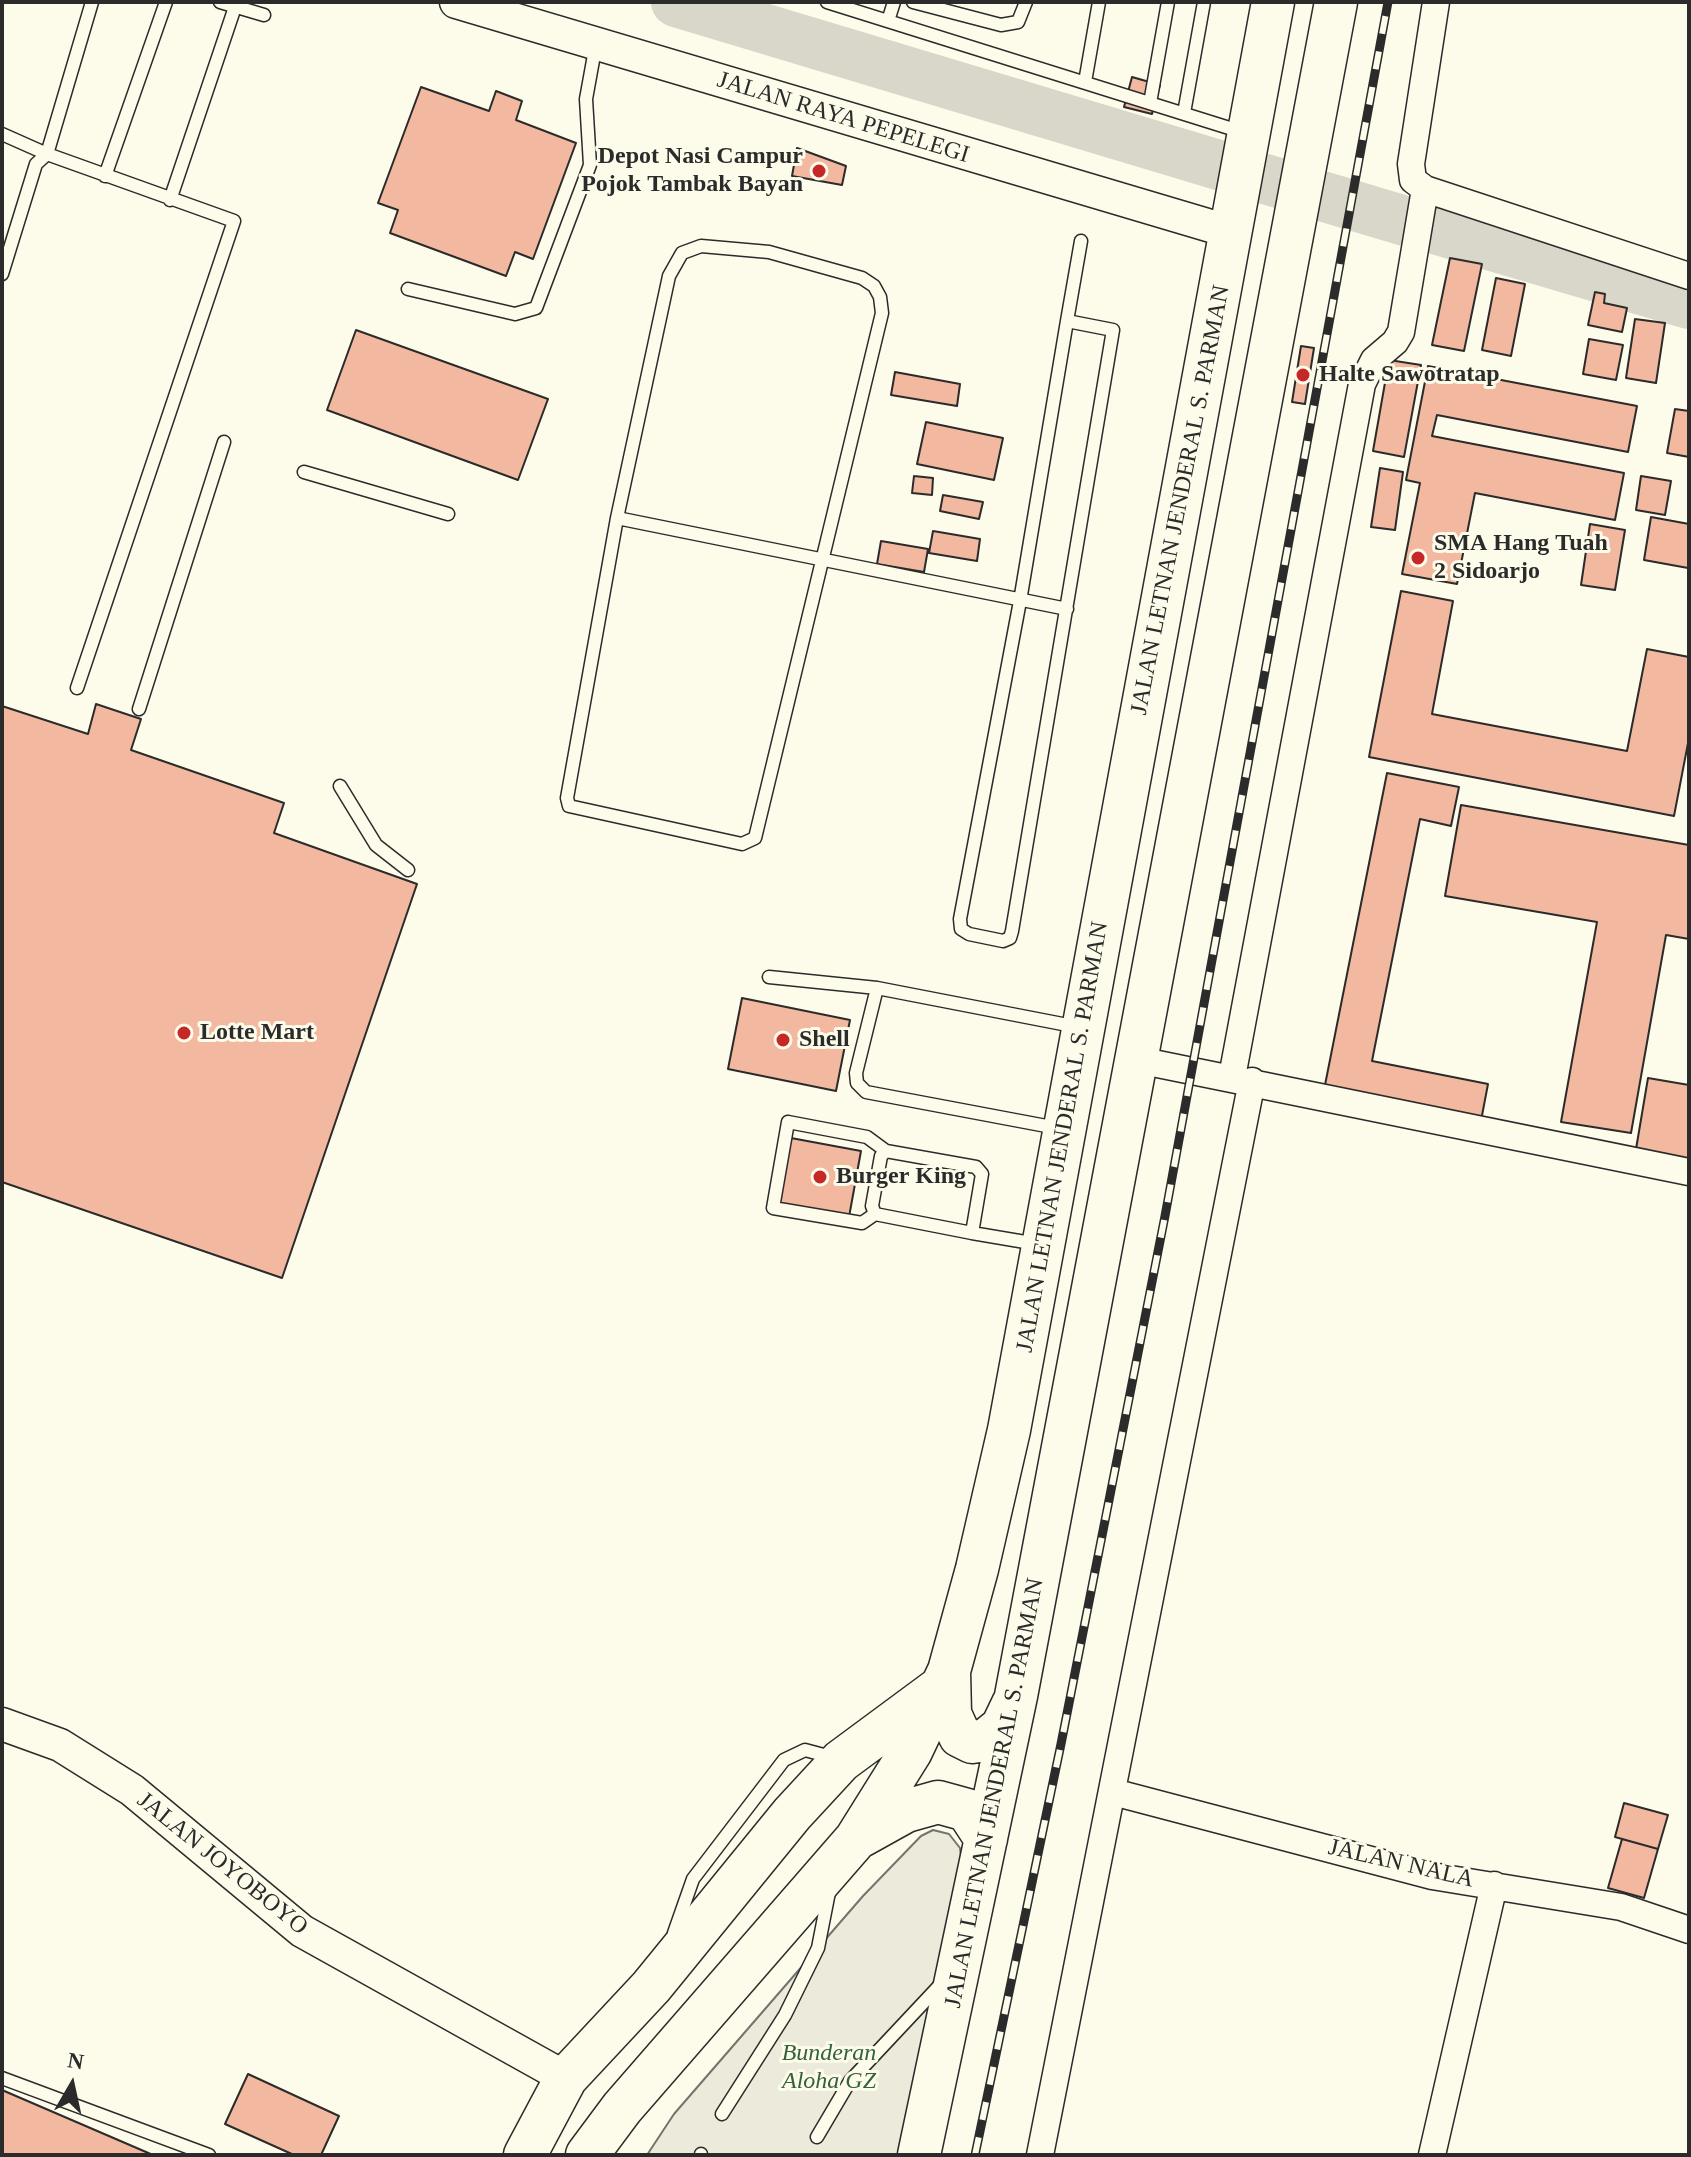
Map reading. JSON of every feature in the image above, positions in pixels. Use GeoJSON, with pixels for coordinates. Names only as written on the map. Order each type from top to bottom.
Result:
{"type":"FeatureCollection","features":[{"type":"Feature","properties":{"kind":"highway","name":"JALAN LETNAN JENDERAL S. PARMAN"},"geometry":{"type":"LineString","coordinates":[[587,2155],[622,2108],[846,1850],[911,1751],[945,1679],[1009,1430],[1273,2]]}},
{"type":"Feature","properties":{"kind":"highway","name":"JALAN LETNAN JENDERAL S. PARMAN"},"geometry":{"type":"LineString","coordinates":[[919,2155],[1016,1696],[1336,2]]}},
{"type":"Feature","properties":{"kind":"highway"},"geometry":{"type":"LineString","coordinates":[[525,2155],[566,2078],[651,1987],[792,1814],[841,1761],[945,1679],[954,1727],[972,1742],[986,1740],[1002,1727],[1016,1696]]}},
{"type":"Feature","properties":{"kind":"highway"},"geometry":{"type":"LineString","coordinates":[[846,1850],[906,1811],[938,1802],[967,1810],[986,1839]]}},
{"type":"Feature","properties":{"kind":"street","name":"JALAN RAYA PEPELEGI"},"geometry":{"type":"LineString","coordinates":[[456,2],[1231,232]]}},
{"type":"Feature","properties":{"kind":"street"},"geometry":{"type":"LineString","coordinates":[[1436,2],[1411,164],[1413,180],[1425,189],[1689,276]]}},
{"type":"Feature","properties":{"kind":"street"},"geometry":{"type":"LineString","coordinates":[[1040,2155],[1113,1792],[1242,1079],[1362,384],[1374,360],[1395,342],[1401,332],[1425,189]]}},
{"type":"Feature","properties":{"kind":"street"},"geometry":{"type":"LineString","coordinates":[[1138,1060],[1689,1172]]}},
{"type":"Feature","properties":{"kind":"street","name":"JALAN JOYOBOYO"},"geometry":{"type":"LineString","coordinates":[[2,1724],[60,1745],[132,1790],[302,1931],[566,2078]]}},
{"type":"Feature","properties":{"kind":"street","name":"JALAN NALA"},"geometry":{"type":"LineString","coordinates":[[1113,1792],[1432,1876],[1621,1907],[1689,1930]]}},
{"type":"Feature","properties":{"kind":"street"},"geometry":{"type":"LineString","coordinates":[[1432,2155],[1494,1885]]}},
{"type":"Feature","properties":{"kind":"lane"},"geometry":{"type":"LineString","coordinates":[[2,274],[36,164],[47,154],[92,2]]}},
{"type":"Feature","properties":{"kind":"lane"},"geometry":{"type":"LineString","coordinates":[[105,176],[166,2]]}},
{"type":"Feature","properties":{"kind":"lane"},"geometry":{"type":"LineString","coordinates":[[220,2],[264,15]]}},
{"type":"Feature","properties":{"kind":"lane"},"geometry":{"type":"LineString","coordinates":[[827,2],[1249,134]]}},
{"type":"Feature","properties":{"kind":"lane"},"geometry":{"type":"LineString","coordinates":[[888,21],[894,2]]}},
{"type":"Feature","properties":{"kind":"lane"},"geometry":{"type":"LineString","coordinates":[[913,2],[1001,25],[1018,22],[1026,2]]}},
{"type":"Feature","properties":{"kind":"lane"},"geometry":{"type":"LineString","coordinates":[[1085,82],[1099,2]]}},
{"type":"Feature","properties":{"kind":"lane"},"geometry":{"type":"LineString","coordinates":[[1150,103],[1168,2]]}},
{"type":"Feature","properties":{"kind":"lane"},"geometry":{"type":"LineString","coordinates":[[1184,113],[1204,2]]}},
{"type":"Feature","properties":{"kind":"lane"},"geometry":{"type":"LineString","coordinates":[[170,200],[235,7]]}},
{"type":"Feature","properties":{"kind":"lane"},"geometry":{"type":"LineString","coordinates":[[408,289],[515,314],[536,308],[590,165],[586,99],[596,44]]}},
{"type":"Feature","properties":{"kind":"lane"},"geometry":{"type":"LineString","coordinates":[[2,134],[105,176],[234,221],[77,688]]}},
{"type":"Feature","properties":{"kind":"lane"},"geometry":{"type":"LineString","coordinates":[[1067,321],[1113,330],[1012,931],[1010,938],[1003,941],[969,934],[961,929],[960,919],[1020,601],[1067,321],[1081,241]]}},
{"type":"Feature","properties":{"kind":"lane"},"geometry":{"type":"LineString","coordinates":[[701,246],[769,252],[862,278],[874,286],[880,297],[882,313],[821,562],[755,838],[742,844],[569,806],[567,798],[617,518],[675,262],[682,253],[701,246]]}},
{"type":"Feature","properties":{"kind":"lane"},"geometry":{"type":"LineString","coordinates":[[139,709],[224,442]]}},
{"type":"Feature","properties":{"kind":"lane"},"geometry":{"type":"LineString","coordinates":[[304,472],[448,514]]}},
{"type":"Feature","properties":{"kind":"lane"},"geometry":{"type":"LineString","coordinates":[[617,518],[821,562],[1067,609]]}},
{"type":"Feature","properties":{"kind":"lane"},"geometry":{"type":"LineString","coordinates":[[340,786],[376,845],[408,870]]}},
{"type":"Feature","properties":{"kind":"lane"},"geometry":{"type":"LineString","coordinates":[[769,977],[877,988],[1083,1027]]}},
{"type":"Feature","properties":{"kind":"lane"},"geometry":{"type":"LineString","coordinates":[[877,988],[856,1073],[857,1083],[866,1092],[1064,1129]]}},
{"type":"Feature","properties":{"kind":"lane"},"geometry":{"type":"LineString","coordinates":[[972,1233],[982,1174],[976,1167],[886,1151],[867,1137],[788,1122],[773,1208],[862,1223],[875,1214],[972,1233],[1042,1245]]}},
{"type":"Feature","properties":{"kind":"lane"},"geometry":{"type":"LineString","coordinates":[[875,1214],[872,1206],[881,1156],[886,1151]]}},
{"type":"Feature","properties":{"kind":"lane"},"geometry":{"type":"LineString","coordinates":[[722,2114],[785,2015],[818,1948],[846,1850]]}},
{"type":"Feature","properties":{"kind":"lane"},"geometry":{"type":"LineString","coordinates":[[817,2137],[850,2081],[962,1962]]}},
{"type":"Feature","properties":{"kind":"lane"},"geometry":{"type":"LineString","coordinates":[[2,2078],[209,2155]]}},
{"type":"Feature","properties":{"kind":"green space","name":"Bunderan Aloha GZ"},"geometry":{"type":"Polygon","coordinates":[[[933,1830],[949,1834],[960,1848],[963,1873],[900,2155],[647,2155],[674,2114],[863,1896],[921,1836],[933,1830]]]}},
{"type":"Feature","properties":{"kind":"building"},"geometry":{"type":"Polygon","coordinates":[[[1132,77],[1160,85],[1152,114],[1124,107],[1132,77]]]}},
{"type":"Feature","properties":{"kind":"building"},"geometry":{"type":"Polygon","coordinates":[[[421,87],[489,111],[496,91],[522,101],[516,120],[576,143],[533,259],[515,252],[506,276],[390,233],[398,210],[378,203],[421,87]]]}},
{"type":"Feature","properties":{"kind":"building","name":"Depot Nasi Campur Pojok Tambak Bayan"},"geometry":{"type":"Polygon","coordinates":[[[797,148],[846,166],[842,185],[792,176],[797,148]]]}},
{"type":"Feature","properties":{"kind":"building"},"geometry":{"type":"Polygon","coordinates":[[[1450,258],[1482,264],[1464,351],[1432,345],[1450,258]]]}},
{"type":"Feature","properties":{"kind":"building"},"geometry":{"type":"Polygon","coordinates":[[[1496,278],[1525,284],[1511,356],[1482,350],[1496,278]]]}},
{"type":"Feature","properties":{"kind":"building"},"geometry":{"type":"Polygon","coordinates":[[[1595,292],[1605,294],[1604,303],[1627,308],[1622,332],[1588,325],[1595,292]]]}},
{"type":"Feature","properties":{"kind":"building"},"geometry":{"type":"Polygon","coordinates":[[[1635,319],[1665,323],[1656,383],[1626,378],[1635,319]]]}},
{"type":"Feature","properties":{"kind":"building"},"geometry":{"type":"Polygon","coordinates":[[[356,330],[548,399],[518,480],[327,410],[356,330]]]}},
{"type":"Feature","properties":{"kind":"building"},"geometry":{"type":"Polygon","coordinates":[[[1589,339],[1623,345],[1616,380],[1583,374],[1589,339]]]}},
{"type":"Feature","properties":{"kind":"building","name":"Halte Sawotratap"},"geometry":{"type":"Polygon","coordinates":[[[1301,346],[1314,348],[1305,404],[1292,402],[1301,346]]]}},
{"type":"Feature","properties":{"kind":"building"},"geometry":{"type":"Polygon","coordinates":[[[1389,360],[1421,365],[1404,457],[1373,451],[1389,360]]]}},
{"type":"Feature","properties":{"kind":"building"},"geometry":{"type":"Polygon","coordinates":[[[1428,366],[1637,406],[1628,452],[1437,415],[1432,436],[1624,473],[1615,520],[1475,493],[1457,584],[1402,574],[1420,483],[1406,480],[1428,366]]]}},
{"type":"Feature","properties":{"kind":"building"},"geometry":{"type":"Polygon","coordinates":[[[895,372],[960,384],[957,406],[891,395],[895,372]]]}},
{"type":"Feature","properties":{"kind":"building"},"geometry":{"type":"Polygon","coordinates":[[[1675,409],[1689,411],[1689,457],[1667,453],[1675,409]]]}},
{"type":"Feature","properties":{"kind":"building"},"geometry":{"type":"Polygon","coordinates":[[[926,422],[1003,438],[994,480],[917,464],[926,422]]]}},
{"type":"Feature","properties":{"kind":"building"},"geometry":{"type":"Polygon","coordinates":[[[1380,468],[1403,472],[1395,530],[1371,527],[1380,468]]]}},
{"type":"Feature","properties":{"kind":"building"},"geometry":{"type":"Polygon","coordinates":[[[914,476],[933,478],[932,495],[912,493],[914,476]]]}},
{"type":"Feature","properties":{"kind":"building"},"geometry":{"type":"Polygon","coordinates":[[[1641,476],[1671,481],[1665,515],[1636,510],[1641,476]]]}},
{"type":"Feature","properties":{"kind":"building"},"geometry":{"type":"Polygon","coordinates":[[[943,495],[983,502],[979,519],[940,511],[943,495]]]}},
{"type":"Feature","properties":{"kind":"building"},"geometry":{"type":"Polygon","coordinates":[[[1651,517],[1689,524],[1688,568],[1644,560],[1651,517]]]}},
{"type":"Feature","properties":{"kind":"building"},"geometry":{"type":"Polygon","coordinates":[[[1590,524],[1625,530],[1615,590],[1581,585],[1590,524]]]}},
{"type":"Feature","properties":{"kind":"building"},"geometry":{"type":"Polygon","coordinates":[[[933,531],[980,539],[977,561],[929,553],[933,531]]]}},
{"type":"Feature","properties":{"kind":"building"},"geometry":{"type":"Polygon","coordinates":[[[881,541],[928,549],[924,572],[877,564],[881,541]]]}},
{"type":"Feature","properties":{"kind":"building"},"geometry":{"type":"Polygon","coordinates":[[[1401,591],[1453,601],[1432,714],[1627,751],[1647,649],[1689,657],[1689,738],[1674,816],[1369,757],[1401,591]]]}},
{"type":"Feature","properties":{"kind":"building","name":"Lotte Mart"},"geometry":{"type":"Polygon","coordinates":[[[96,704],[141,719],[131,750],[284,803],[274,833],[417,884],[282,1278],[2,1182],[2,706],[88,734],[96,704]]]}},
{"type":"Feature","properties":{"kind":"building"},"geometry":{"type":"Polygon","coordinates":[[[1387,773],[1459,787],[1451,826],[1420,819],[1372,1061],[1488,1084],[1480,1126],[1323,1095],[1387,773]]]}},
{"type":"Feature","properties":{"kind":"building"},"geometry":{"type":"Polygon","coordinates":[[[1461,805],[1689,845],[1689,939],[1666,935],[1631,1133],[1561,1122],[1597,922],[1445,896],[1461,805]]]}},
{"type":"Feature","properties":{"kind":"building"},"geometry":{"type":"Polygon","coordinates":[[[742,998],[850,1020],[836,1091],[728,1069],[742,998]]]}},
{"type":"Feature","properties":{"kind":"building"},"geometry":{"type":"Polygon","coordinates":[[[1648,1078],[1689,1085],[1689,1164],[1635,1155],[1648,1078]]]}},
{"type":"Feature","properties":{"kind":"building","name":"Burger King"},"geometry":{"type":"Polygon","coordinates":[[[791,1138],[861,1151],[849,1217],[779,1203],[791,1138]]]}},
{"type":"Feature","properties":{"kind":"building"},"geometry":{"type":"Polygon","coordinates":[[[1624,1803],[1668,1815],[1658,1849],[1615,1837],[1624,1803]]]}},
{"type":"Feature","properties":{"kind":"building"},"geometry":{"type":"Polygon","coordinates":[[[1622,1839],[1658,1849],[1644,1898],[1608,1888],[1622,1839]]]}},
{"type":"Feature","properties":{"kind":"building"},"geometry":{"type":"Polygon","coordinates":[[[248,2074],[339,2116],[321,2155],[294,2155],[225,2124],[248,2074]]]}},
{"type":"Feature","properties":{"kind":"building"},"geometry":{"type":"Polygon","coordinates":[[[2,2090],[153,2155],[2,2155],[2,2090]]]}},
{"type":"Feature","properties":{"kind":"waterway"},"geometry":{"type":"LineString","coordinates":[[676,2],[1405,221]]}},
{"type":"Feature","properties":{"kind":"waterway"},"geometry":{"type":"LineString","coordinates":[[1438,230],[1689,304]]}},
{"type":"Feature","properties":{"kind":"railway"},"geometry":{"type":"LineString","coordinates":[[975,2155],[1061,1744],[1165,1216],[1388,2]]}},
{"type":"Feature","properties":{"kind":"place","name":"Depot Nasi Campur Pojok Tambak Bayan"},"geometry":{"type":"Point","coordinates":[819,171]}},
{"type":"Feature","properties":{"kind":"place","name":"Halte Sawotratap"},"geometry":{"type":"Point","coordinates":[1303,375]}},
{"type":"Feature","properties":{"kind":"place","name":"SMA Hang Tuah 2 Sidoarjo"},"geometry":{"type":"Point","coordinates":[1418,558]}},
{"type":"Feature","properties":{"kind":"place","name":"Lotte Mart"},"geometry":{"type":"Point","coordinates":[184,1033]}},
{"type":"Feature","properties":{"kind":"place","name":"Shell"},"geometry":{"type":"Point","coordinates":[783,1040]}},
{"type":"Feature","properties":{"kind":"place","name":"Burger King"},"geometry":{"type":"Point","coordinates":[820,1177]}}]}
